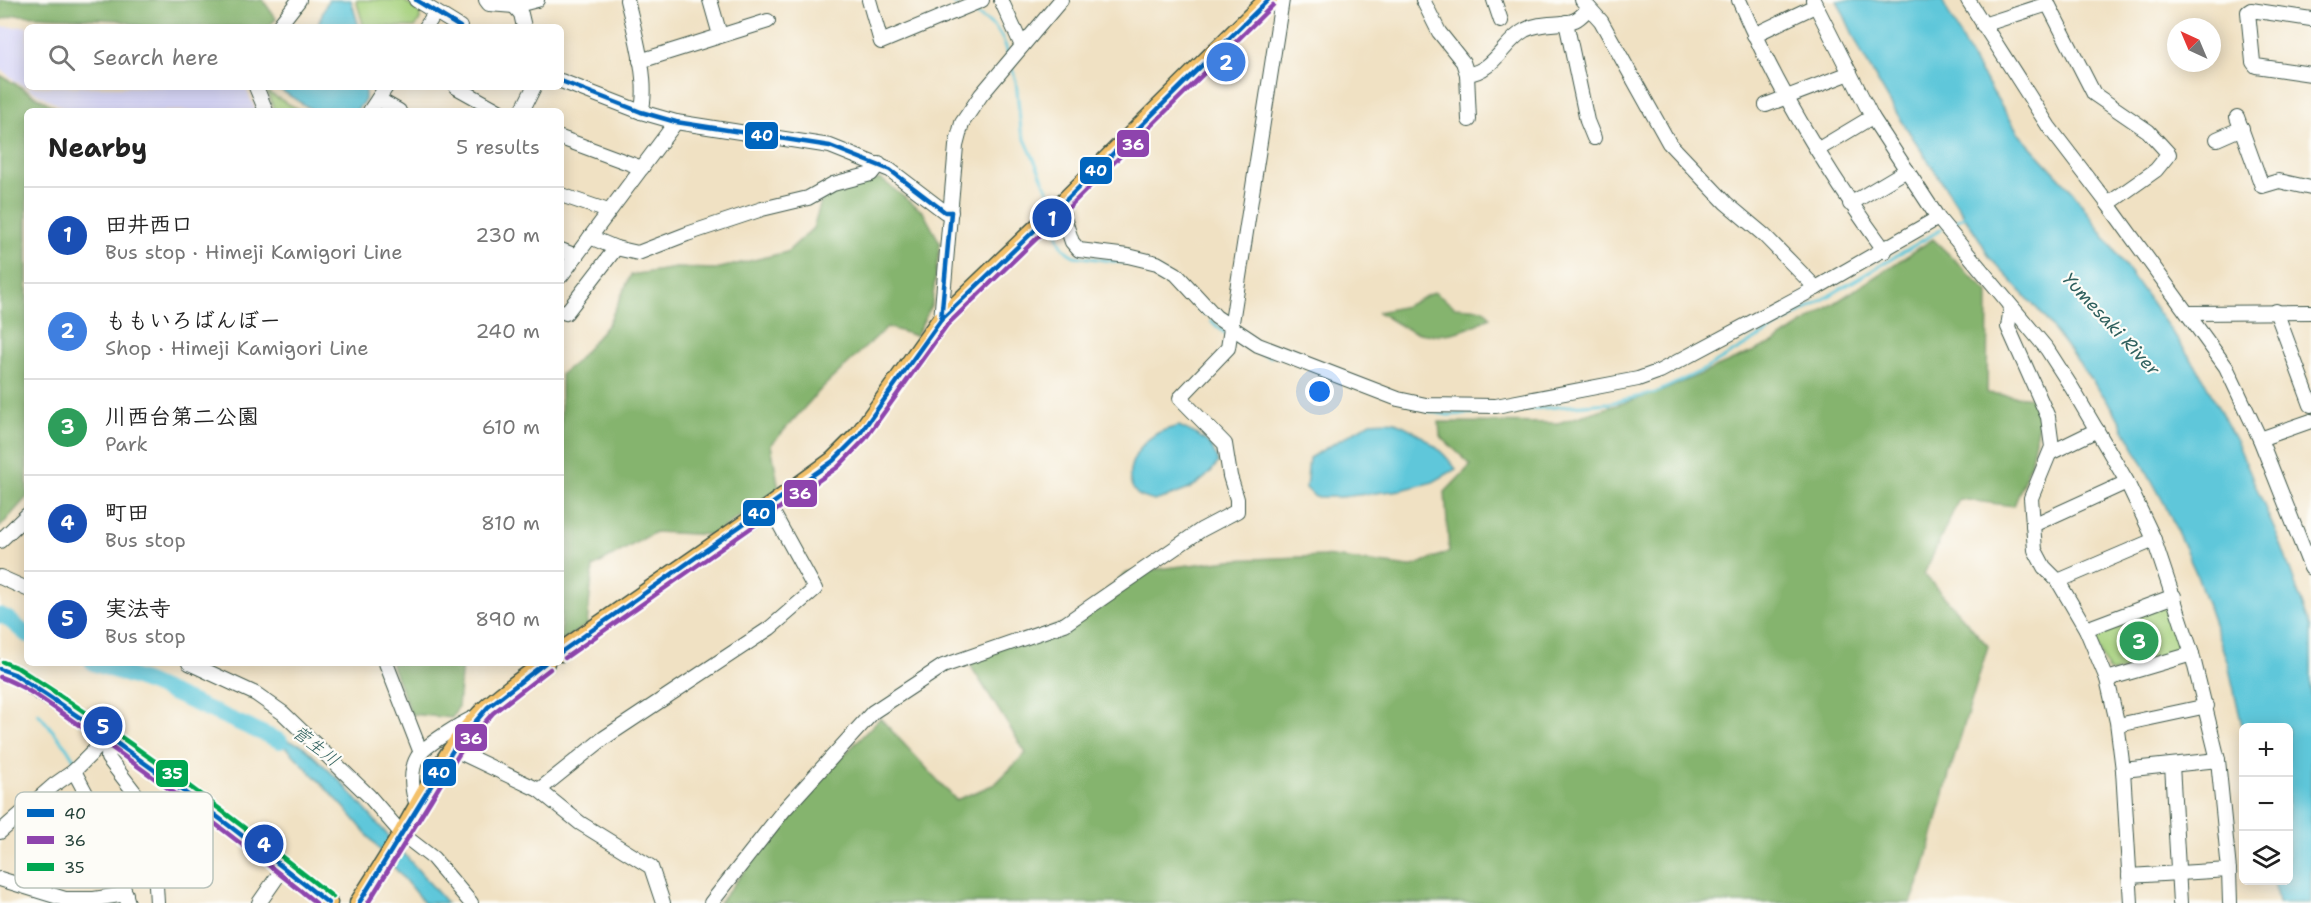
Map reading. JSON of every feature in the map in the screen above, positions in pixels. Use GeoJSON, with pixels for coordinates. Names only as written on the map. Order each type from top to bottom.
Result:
{"type":"FeatureCollection","features":[{"type":"Feature","properties":{"kind":"main road"},"geometry":{"type":"LineString","coordinates":[[564,650],[833,461],[859,435],[941,320],[1268,0]]}},
{"type":"Feature","properties":{"kind":"main road"},"geometry":{"type":"LineString","coordinates":[[359,903],[417,804],[453,749],[482,713],[541,666]]}},
{"type":"Feature","properties":{"kind":"main road"},"geometry":{"type":"LineString","coordinates":[[0,669],[14,674],[109,736],[186,792]]}},
{"type":"Feature","properties":{"kind":"main road"},"geometry":{"type":"LineString","coordinates":[[213,812],[328,903]]}},
{"type":"Feature","properties":{"kind":"street"},"geometry":{"type":"LineString","coordinates":[[280,24],[299,0]]}},
{"type":"Feature","properties":{"kind":"street"},"geometry":{"type":"LineString","coordinates":[[416,0],[455,24]]}},
{"type":"Feature","properties":{"kind":"street"},"geometry":{"type":"LineString","coordinates":[[486,0],[489,4],[514,6],[534,0]]}},
{"type":"Feature","properties":{"kind":"street"},"geometry":{"type":"LineString","coordinates":[[627,0],[640,61],[644,104],[641,112]]}},
{"type":"Feature","properties":{"kind":"street"},"geometry":{"type":"LineString","coordinates":[[710,0],[720,35]]}},
{"type":"Feature","properties":{"kind":"street"},"geometry":{"type":"LineString","coordinates":[[869,0],[881,42],[982,0]]}},
{"type":"Feature","properties":{"kind":"street"},"geometry":{"type":"LineString","coordinates":[[1001,0],[1022,46]]}},
{"type":"Feature","properties":{"kind":"street"},"geometry":{"type":"LineString","coordinates":[[941,320],[956,146],[962,123],[981,95],[1061,0]]}},
{"type":"Feature","properties":{"kind":"street"},"geometry":{"type":"LineString","coordinates":[[711,903],[784,810],[873,712],[943,666],[1065,624],[1201,530],[1237,510],[1237,499],[1230,476],[1226,444],[1180,399],[1228,348],[1282,0]]}},
{"type":"Feature","properties":{"kind":"street"},"geometry":{"type":"LineString","coordinates":[[1423,0],[1439,32],[1463,62],[1467,74],[1469,120]]}},
{"type":"Feature","properties":{"kind":"street"},"geometry":{"type":"LineString","coordinates":[[1739,0],[1754,35],[1817,150],[1850,204],[1885,250]]}},
{"type":"Feature","properties":{"kind":"street"},"geometry":{"type":"LineString","coordinates":[[1968,0],[2049,127],[2226,367],[2308,550],[2311,568]]}},
{"type":"Feature","properties":{"kind":"street"},"geometry":{"type":"LineString","coordinates":[[1498,1],[1501,21]]}},
{"type":"Feature","properties":{"kind":"street"},"geometry":{"type":"LineString","coordinates":[[1983,25],[2047,2],[2094,94],[2148,131],[2169,154],[2156,170],[2108,204]]}},
{"type":"Feature","properties":{"kind":"street"},"geometry":{"type":"LineString","coordinates":[[1754,35],[1814,3],[1872,117],[1938,219],[2047,349],[2127,482],[2154,540],[2174,596],[2207,706],[2218,760],[2230,903]]}},
{"type":"Feature","properties":{"kind":"street"},"geometry":{"type":"LineString","coordinates":[[1467,74],[1484,68],[1524,30],[1544,24],[1576,20],[1586,4],[1601,21],[1669,142],[1726,203],[1764,235],[1816,288]]}},
{"type":"Feature","properties":{"kind":"street"},"geometry":{"type":"LineString","coordinates":[[514,6],[521,14],[523,24]]}},
{"type":"Feature","properties":{"kind":"street"},"geometry":{"type":"LineString","coordinates":[[2311,19],[2251,10],[2248,12],[2253,62],[2256,66],[2311,74]]}},
{"type":"Feature","properties":{"kind":"street"},"geometry":{"type":"LineString","coordinates":[[428,24],[435,13]]}},
{"type":"Feature","properties":{"kind":"street"},"geometry":{"type":"LineString","coordinates":[[640,61],[768,21]]}},
{"type":"Feature","properties":{"kind":"street"},"geometry":{"type":"LineString","coordinates":[[1566,22],[1582,122],[1593,138]]}},
{"type":"Feature","properties":{"kind":"street"},"geometry":{"type":"LineString","coordinates":[[1766,105],[1850,74]]}},
{"type":"Feature","properties":{"kind":"street"},"geometry":{"type":"LineString","coordinates":[[564,82],[641,112],[676,122],[830,146],[879,164],[945,212],[951,212]]}},
{"type":"Feature","properties":{"kind":"street"},"geometry":{"type":"LineString","coordinates":[[257,90],[265,108]]}},
{"type":"Feature","properties":{"kind":"street"},"geometry":{"type":"LineString","coordinates":[[374,105],[384,90]]}},
{"type":"Feature","properties":{"kind":"street"},"geometry":{"type":"LineString","coordinates":[[461,90],[494,108]]}},
{"type":"Feature","properties":{"kind":"street"},"geometry":{"type":"LineString","coordinates":[[524,108],[532,90]]}},
{"type":"Feature","properties":{"kind":"street"},"geometry":{"type":"LineString","coordinates":[[1817,150],[1872,117]]}},
{"type":"Feature","properties":{"kind":"street"},"geometry":{"type":"LineString","coordinates":[[564,272],[676,122]]}},
{"type":"Feature","properties":{"kind":"street"},"geometry":{"type":"LineString","coordinates":[[2217,139],[2240,123],[2262,186],[2279,180],[2311,188]]}},
{"type":"Feature","properties":{"kind":"street"},"geometry":{"type":"LineString","coordinates":[[564,139],[642,168]]}},
{"type":"Feature","properties":{"kind":"street"},"geometry":{"type":"LineString","coordinates":[[590,237],[616,248],[638,253],[751,212],[808,198],[833,184],[872,174],[879,164]]}},
{"type":"Feature","properties":{"kind":"street"},"geometry":{"type":"LineString","coordinates":[[1850,204],[1907,170]]}},
{"type":"Feature","properties":{"kind":"street"},"geometry":{"type":"LineString","coordinates":[[564,196],[608,211]]}},
{"type":"Feature","properties":{"kind":"street"},"geometry":{"type":"LineString","coordinates":[[1060,206],[1072,242],[1079,250],[1128,256],[1157,263],[1176,274],[1216,317],[1258,345],[1398,399],[1426,405],[1496,406],[1638,379],[1660,370],[1816,288],[1938,219]]}},
{"type":"Feature","properties":{"kind":"street"},"geometry":{"type":"LineString","coordinates":[[564,312],[566,313],[575,303],[616,248]]}},
{"type":"Feature","properties":{"kind":"street"},"geometry":{"type":"LineString","coordinates":[[564,251],[576,256]]}},
{"type":"Feature","properties":{"kind":"street"},"geometry":{"type":"LineString","coordinates":[[2011,307],[2008,327],[2048,417],[2052,447],[2031,498],[2035,550],[2044,567],[2058,581],[2086,629],[2107,679],[2118,725],[2123,770],[2131,903]]}},
{"type":"Feature","properties":{"kind":"street"},"geometry":{"type":"LineString","coordinates":[[2276,312],[2311,405]]}},
{"type":"Feature","properties":{"kind":"street"},"geometry":{"type":"LineString","coordinates":[[2188,313],[2311,312]]}},
{"type":"Feature","properties":{"kind":"street"},"geometry":{"type":"LineString","coordinates":[[2260,439],[2311,421]]}},
{"type":"Feature","properties":{"kind":"street"},"geometry":{"type":"LineString","coordinates":[[2050,453],[2097,430]]}},
{"type":"Feature","properties":{"kind":"street"},"geometry":{"type":"LineString","coordinates":[[2033,525],[2127,482]]}},
{"type":"Feature","properties":{"kind":"street"},"geometry":{"type":"LineString","coordinates":[[539,790],[604,738],[770,628],[815,589],[770,507]]}},
{"type":"Feature","properties":{"kind":"street"},"geometry":{"type":"LineString","coordinates":[[0,542],[24,518]]}},
{"type":"Feature","properties":{"kind":"street"},"geometry":{"type":"LineString","coordinates":[[2058,581],[2154,540]]}},
{"type":"Feature","properties":{"kind":"street"},"geometry":{"type":"LineString","coordinates":[[0,577],[24,588]]}},
{"type":"Feature","properties":{"kind":"street"},"geometry":{"type":"LineString","coordinates":[[2086,629],[2174,596]]}},
{"type":"Feature","properties":{"kind":"street"},"geometry":{"type":"LineString","coordinates":[[2107,679],[2192,654]]}},
{"type":"Feature","properties":{"kind":"street"},"geometry":{"type":"LineString","coordinates":[[195,666],[270,702],[369,796],[400,836],[433,858],[471,903]]}},
{"type":"Feature","properties":{"kind":"street"},"geometry":{"type":"LineString","coordinates":[[387,666],[420,753]]}},
{"type":"Feature","properties":{"kind":"street"},"geometry":{"type":"LineString","coordinates":[[2118,725],[2207,706]]}},
{"type":"Feature","properties":{"kind":"street"},"geometry":{"type":"LineString","coordinates":[[417,804],[413,796],[413,776],[420,753],[453,729],[482,713]]}},
{"type":"Feature","properties":{"kind":"street"},"geometry":{"type":"LineString","coordinates":[[46,792],[74,771],[109,736]]}},
{"type":"Feature","properties":{"kind":"street"},"geometry":{"type":"LineString","coordinates":[[109,736],[108,758],[134,792]]}},
{"type":"Feature","properties":{"kind":"street"},"geometry":{"type":"LineString","coordinates":[[453,749],[539,790],[580,823],[651,867],[663,903]]}},
{"type":"Feature","properties":{"kind":"street"},"geometry":{"type":"LineString","coordinates":[[2123,770],[2218,760]]}},
{"type":"Feature","properties":{"kind":"street"},"geometry":{"type":"LineString","coordinates":[[2172,765],[2180,903]]}},
{"type":"Feature","properties":{"kind":"street"},"geometry":{"type":"LineString","coordinates":[[74,771],[85,792]]}},
{"type":"Feature","properties":{"kind":"street"},"geometry":{"type":"LineString","coordinates":[[175,792],[180,787]]}},
{"type":"Feature","properties":{"kind":"street"},"geometry":{"type":"LineString","coordinates":[[0,832],[15,819]]}},
{"type":"Feature","properties":{"kind":"street"},"geometry":{"type":"LineString","coordinates":[[260,903],[284,867]]}},
{"type":"Feature","properties":{"kind":"street"},"geometry":{"type":"LineString","coordinates":[[2129,876],[2229,870]]}},
{"type":"Feature","properties":{"kind":"street"},"geometry":{"type":"LineString","coordinates":[[0,879],[15,884]]}},
{"type":"Feature","properties":{"kind":"street"},"geometry":{"type":"LineString","coordinates":[[27,888],[66,901],[127,898]]}},
{"type":"Feature","properties":{"kind":"street"},"geometry":{"type":"LineString","coordinates":[[156,888],[157,903]]}},
{"type":"Feature","properties":{"kind":"shaded area"},"geometry":{"type":"Polygon","coordinates":[[[0,27],[24,27],[24,86],[0,69],[0,27]]]}},
{"type":"Feature","properties":{"kind":"shaded area"},"geometry":{"type":"Polygon","coordinates":[[[31,90],[246,90],[255,108],[64,108],[31,90]]]}},
{"type":"Feature","properties":{"kind":"green space"},"geometry":{"type":"Polygon","coordinates":[[[0,0],[263,0],[276,19],[271,24],[133,24],[118,20],[16,15],[0,20],[0,0]]]}},
{"type":"Feature","properties":{"kind":"green space"},"geometry":{"type":"Polygon","coordinates":[[[356,0],[403,0],[420,13],[417,24],[363,24],[356,0]]]}},
{"type":"Feature","properties":{"kind":"green space"},"geometry":{"type":"Polygon","coordinates":[[[0,75],[56,108],[24,108],[24,500],[0,527],[0,75]]]}},
{"type":"Feature","properties":{"kind":"green space"},"geometry":{"type":"Polygon","coordinates":[[[267,92],[296,108],[274,108],[267,92]]]}},
{"type":"Feature","properties":{"kind":"green space"},"geometry":{"type":"Polygon","coordinates":[[[881,179],[923,212],[940,243],[932,303],[916,336],[887,327],[822,388],[771,445],[779,489],[713,535],[655,532],[593,567],[587,625],[564,639],[564,372],[576,362],[608,324],[631,275],[676,268],[716,269],[787,252],[813,228],[824,192],[881,179]]]}},
{"type":"Feature","properties":{"kind":"green space"},"geometry":{"type":"Polygon","coordinates":[[[1933,239],[1988,292],[1987,393],[2043,399],[2030,465],[2014,506],[1959,499],[1924,574],[1988,646],[1949,775],[1924,869],[1911,903],[719,903],[804,796],[880,718],[956,800],[995,784],[1026,753],[967,660],[1072,620],[1127,573],[1229,560],[1325,556],[1410,567],[1449,552],[1445,492],[1471,465],[1440,436],[1439,422],[1558,423],[1662,391],[1775,342],[1933,239]]]}},
{"type":"Feature","properties":{"kind":"green space"},"geometry":{"type":"Polygon","coordinates":[[[1434,292],[1455,307],[1484,309],[1490,317],[1462,330],[1432,335],[1408,329],[1378,312],[1406,306],[1434,292]]]}},
{"type":"Feature","properties":{"kind":"green space"},"geometry":{"type":"Polygon","coordinates":[[[2167,603],[2172,606],[2185,646],[2181,653],[2113,673],[2108,671],[2093,635],[2095,630],[2167,603]]]}},
{"type":"Feature","properties":{"kind":"green space"},"geometry":{"type":"Polygon","coordinates":[[[392,666],[462,666],[458,707],[452,718],[411,714],[392,666]]]}},
{"type":"Feature","properties":{"kind":"water"},"geometry":{"type":"Polygon","coordinates":[[[328,0],[351,0],[358,24],[318,24],[328,0]]]}},
{"type":"Feature","properties":{"kind":"water","name":"Yumesaki River"},"geometry":{"type":"Polygon","coordinates":[[[1837,0],[1942,0],[1970,56],[2020,135],[2073,192],[2198,369],[2239,447],[2282,547],[2311,629],[2311,903],[2278,903],[2275,885],[2293,885],[2293,723],[2241,723],[2228,664],[2197,575],[2165,505],[2112,407],[2041,313],[1990,258],[1894,109],[1862,54],[1837,0]]]}},
{"type":"Feature","properties":{"kind":"water"},"geometry":{"type":"Polygon","coordinates":[[[281,90],[365,90],[365,100],[358,108],[309,108],[281,90]]]}},
{"type":"Feature","properties":{"kind":"water"},"geometry":{"type":"Polygon","coordinates":[[[1392,421],[1412,430],[1437,448],[1456,469],[1433,482],[1401,490],[1341,497],[1315,497],[1306,488],[1309,458],[1371,422],[1392,421]]]}},
{"type":"Feature","properties":{"kind":"water"},"geometry":{"type":"Polygon","coordinates":[[[1179,426],[1209,444],[1218,463],[1197,484],[1182,492],[1154,501],[1138,495],[1130,478],[1130,469],[1137,453],[1156,434],[1179,426]]]}},
{"type":"Feature","properties":{"kind":"water"},"geometry":{"type":"Polygon","coordinates":[[[261,732],[302,745],[342,783],[447,903],[424,903],[344,807],[288,749],[261,732]]]}},
{"type":"Feature","properties":{"kind":"waterway"},"geometry":{"type":"LineString","coordinates":[[948,0],[957,5]]}},
{"type":"Feature","properties":{"kind":"waterway"},"geometry":{"type":"LineString","coordinates":[[969,10],[999,32],[1008,54]]}},
{"type":"Feature","properties":{"kind":"waterway"},"geometry":{"type":"LineString","coordinates":[[1011,66],[1016,81],[1021,130],[1053,202]]}},
{"type":"Feature","properties":{"kind":"waterway"},"geometry":{"type":"LineString","coordinates":[[1948,226],[1968,214]]}},
{"type":"Feature","properties":{"kind":"waterway"},"geometry":{"type":"LineString","coordinates":[[1055,221],[1062,246],[1074,256],[1135,264]]}},
{"type":"Feature","properties":{"kind":"waterway"},"geometry":{"type":"LineString","coordinates":[[1502,411],[1610,403],[1655,393],[1705,369],[1942,229]]}},
{"type":"Feature","properties":{"kind":"waterway"},"geometry":{"type":"LineString","coordinates":[[1144,267],[1160,272],[1204,314]]}},
{"type":"Feature","properties":{"kind":"waterway"},"geometry":{"type":"LineString","coordinates":[[1211,321],[1226,334]]}},
{"type":"Feature","properties":{"kind":"waterway"},"geometry":{"type":"LineString","coordinates":[[1235,338],[1250,347]]}},
{"type":"Feature","properties":{"kind":"waterway"},"geometry":{"type":"LineString","coordinates":[[1255,351],[1271,357]]}},
{"type":"Feature","properties":{"kind":"waterway"},"geometry":{"type":"LineString","coordinates":[[1428,411],[1448,415],[1489,412]]}},
{"type":"Feature","properties":{"kind":"waterway","name":"菅生川"},"geometry":{"type":"LineString","coordinates":[[0,615],[24,632]]}},
{"type":"Feature","properties":{"kind":"waterway","name":"菅生川"},"geometry":{"type":"LineString","coordinates":[[102,666],[147,682],[280,741]]}},
{"type":"Feature","properties":{"kind":"waterway"},"geometry":{"type":"LineString","coordinates":[[38,713],[67,748],[76,763]]}},
{"type":"Feature","properties":{"kind":"transit line","name":"40"},"geometry":{"type":"LineString","coordinates":[[416,0],[455,24]]}},
{"type":"Feature","properties":{"kind":"transit line","name":"40"},"geometry":{"type":"LineString","coordinates":[[564,650],[833,461],[859,435],[941,320],[1268,0]]}},
{"type":"Feature","properties":{"kind":"transit line","name":"36"},"geometry":{"type":"LineString","coordinates":[[565,658],[838,467],[865,439],[947,325],[1273,5]]}},
{"type":"Feature","properties":{"kind":"transit line","name":"40"},"geometry":{"type":"LineString","coordinates":[[564,82],[641,112],[676,122],[830,146],[890,170],[945,212],[951,212]]}},
{"type":"Feature","properties":{"kind":"transit line","name":"40"},"geometry":{"type":"LineString","coordinates":[[941,320],[951,212]]}},
{"type":"Feature","properties":{"kind":"transit line","name":"35"},"geometry":{"type":"LineString","coordinates":[[3,662],[18,668],[59,695],[197,792]]}},
{"type":"Feature","properties":{"kind":"transit line","name":"40"},"geometry":{"type":"LineString","coordinates":[[359,903],[458,742],[488,707],[541,666]]}},
{"type":"Feature","properties":{"kind":"transit line","name":"40"},"geometry":{"type":"LineString","coordinates":[[0,669],[14,674],[55,701],[184,792]]}},
{"type":"Feature","properties":{"kind":"transit line","name":"36"},"geometry":{"type":"LineString","coordinates":[[368,903],[464,746],[493,713],[550,669]]}},
{"type":"Feature","properties":{"kind":"transit line","name":"36"},"geometry":{"type":"LineString","coordinates":[[0,677],[42,699],[173,792]]}},
{"type":"Feature","properties":{"kind":"transit line","name":"35"},"geometry":{"type":"LineString","coordinates":[[213,803],[333,897]]}},
{"type":"Feature","properties":{"kind":"transit line","name":"40"},"geometry":{"type":"LineString","coordinates":[[213,813],[328,903]]}},
{"type":"Feature","properties":{"kind":"transit line","name":"36"},"geometry":{"type":"LineString","coordinates":[[213,822],[316,903]]}},
{"type":"Feature","properties":{"kind":"place","name":"ももいろばんぼー"},"geometry":{"type":"Point","coordinates":[1226,62]}},
{"type":"Feature","properties":{"kind":"place","name":"田井西口"},"geometry":{"type":"Point","coordinates":[1052,218]}},
{"type":"Feature","properties":{"kind":"place","name":"川西台第二公園"},"geometry":{"type":"Point","coordinates":[2139,641]}},
{"type":"Feature","properties":{"kind":"place","name":"実法寺"},"geometry":{"type":"Point","coordinates":[103,726]}},
{"type":"Feature","properties":{"kind":"place","name":"町田"},"geometry":{"type":"Point","coordinates":[264,844]}}]}
